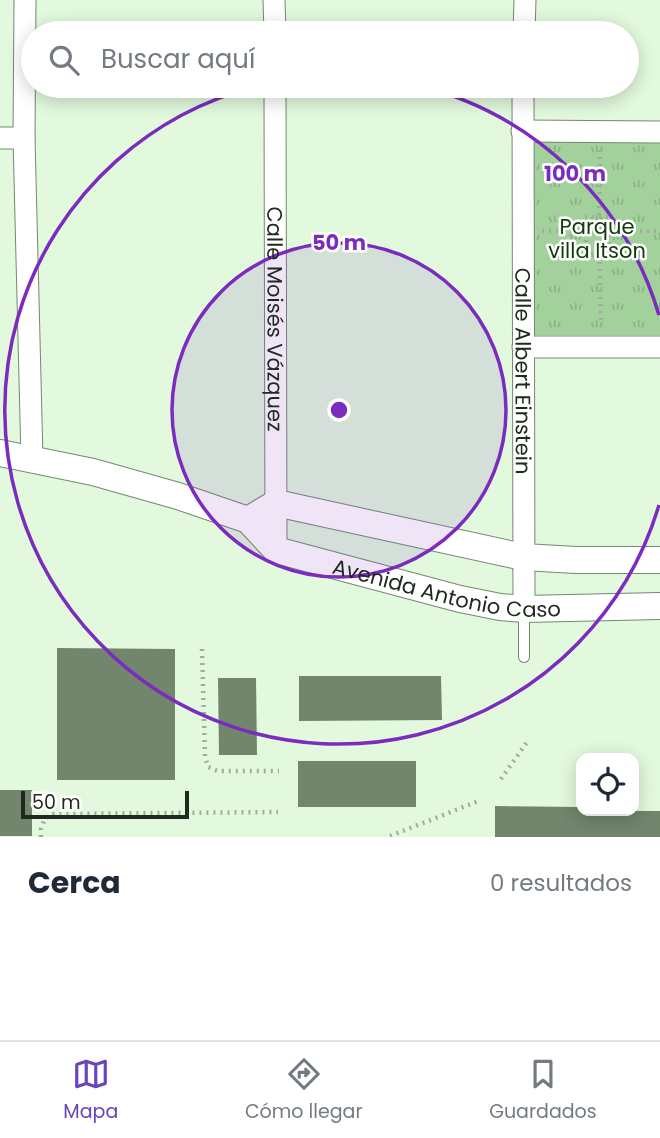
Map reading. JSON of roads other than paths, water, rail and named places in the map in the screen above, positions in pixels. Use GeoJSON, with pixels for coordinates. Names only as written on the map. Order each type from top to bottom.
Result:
{"type":"FeatureCollection","features":[{"type":"Feature","properties":{"kind":"street"},"geometry":{"type":"LineString","coordinates":[[25,0],[25,21]]}},
{"type":"Feature","properties":{"kind":"street"},"geometry":{"type":"LineString","coordinates":[[275,0],[275,21]]}},
{"type":"Feature","properties":{"kind":"street"},"geometry":{"type":"LineString","coordinates":[[524,21],[525,0]]}},
{"type":"Feature","properties":{"kind":"street"},"geometry":{"type":"LineString","coordinates":[[24,98],[32,458]]}},
{"type":"Feature","properties":{"kind":"street","name":"Calle Moisés Vázquez"},"geometry":{"type":"LineString","coordinates":[[275,98],[276,550]]}},
{"type":"Feature","properties":{"kind":"street","name":"Calle Albert Einstein"},"geometry":{"type":"LineString","coordinates":[[523,98],[524,609]]}},
{"type":"Feature","properties":{"kind":"street"},"geometry":{"type":"LineString","coordinates":[[522,131],[660,132]]}},
{"type":"Feature","properties":{"kind":"street"},"geometry":{"type":"LineString","coordinates":[[0,138],[24,138]]}},
{"type":"Feature","properties":{"kind":"street"},"geometry":{"type":"LineString","coordinates":[[523,347],[660,347]]}},
{"type":"Feature","properties":{"kind":"street"},"geometry":{"type":"LineString","coordinates":[[0,453],[93,472],[178,496],[248,520],[276,550]]}},
{"type":"Feature","properties":{"kind":"street"},"geometry":{"type":"LineString","coordinates":[[248,520],[276,503]]}},
{"type":"Feature","properties":{"kind":"street","name":"Avenida Antonio Caso"},"geometry":{"type":"LineString","coordinates":[[276,503],[523,557],[660,560]]}},
{"type":"Feature","properties":{"kind":"street","name":"Avenida Antonio Caso"},"geometry":{"type":"LineString","coordinates":[[276,550],[460,599],[500,607],[524,609],[660,606]]}},
{"type":"Feature","properties":{"kind":"lane","name":"Calle Albert Einstein"},"geometry":{"type":"LineString","coordinates":[[524,609],[524,657]]}},
{"type":"Feature","properties":{"kind":"park label","name":"Parque villa Itson"},"geometry":{"type":"Point","coordinates":[597,238]}}]}
